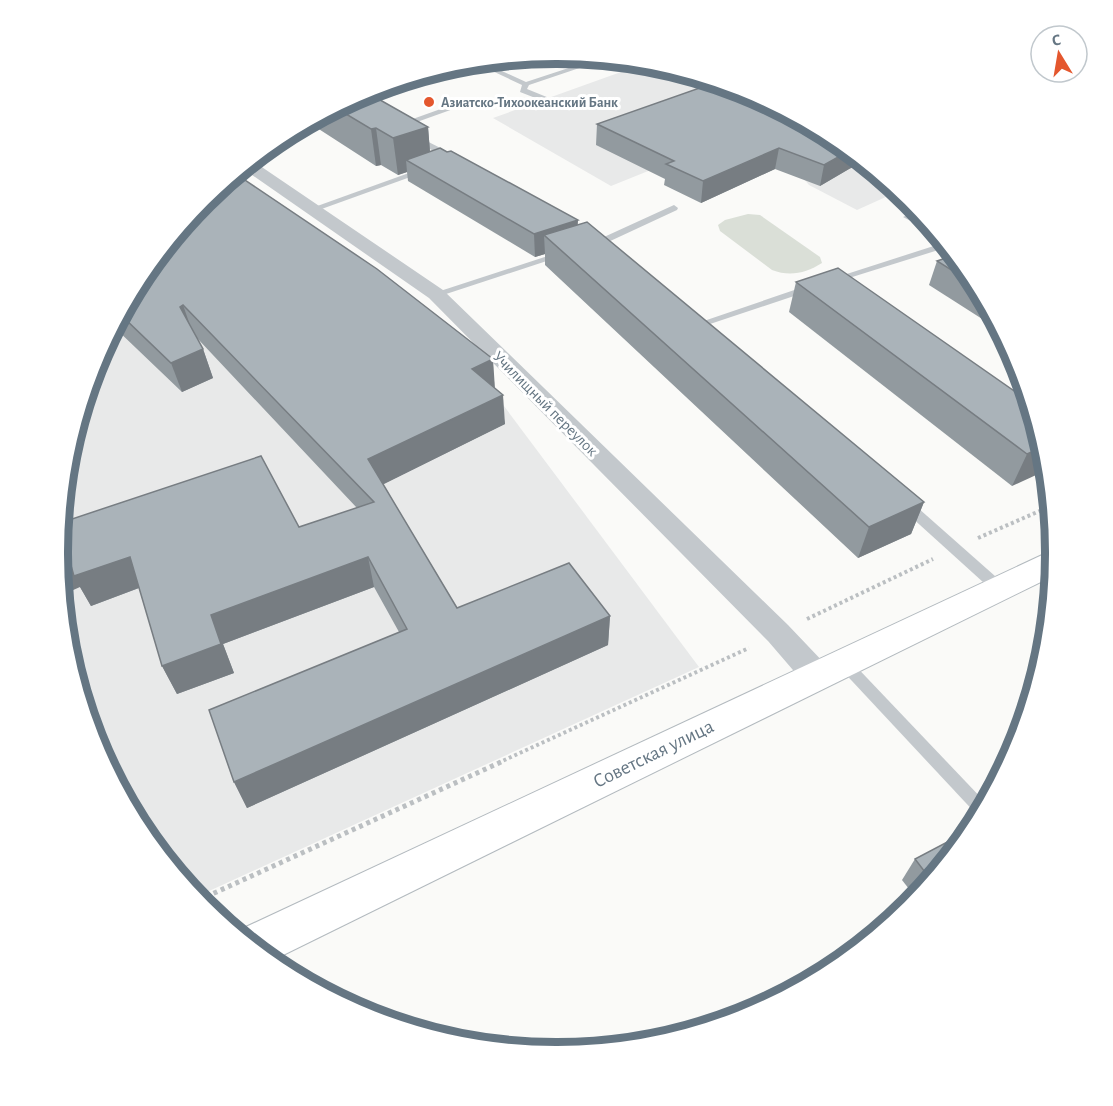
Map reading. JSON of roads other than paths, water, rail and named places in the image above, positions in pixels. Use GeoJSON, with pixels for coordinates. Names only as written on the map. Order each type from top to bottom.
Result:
{"type":"FeatureCollection","features":[{"type":"Feature","properties":{"kind":"street","name":"Училищный переулок"},"geometry":{"type":"LineString","coordinates":[[255,169],[436,294],[778,633],[829,668]]}},
{"type":"Feature","properties":{"kind":"street","name":"Советская улица"},"geometry":{"type":"LineString","coordinates":[[260,942],[1045,566]]}},
{"type":"Feature","properties":{"kind":"lane"},"geometry":{"type":"LineString","coordinates":[[493,69],[526,84],[581,66]]}},
{"type":"Feature","properties":{"kind":"lane"},"geometry":{"type":"LineString","coordinates":[[526,84],[524,90],[556,104]]}},
{"type":"Feature","properties":{"kind":"lane"},"geometry":{"type":"LineString","coordinates":[[445,164],[456,160],[396,126],[466,104]]}},
{"type":"Feature","properties":{"kind":"lane"},"geometry":{"type":"LineString","coordinates":[[313,209],[434,168]]}},
{"type":"Feature","properties":{"kind":"lane"},"geometry":{"type":"LineString","coordinates":[[582,229],[602,244],[674,208]]}},
{"type":"Feature","properties":{"kind":"lane"},"geometry":{"type":"LineString","coordinates":[[700,324],[844,282],[938,248]]}},
{"type":"Feature","properties":{"kind":"lane"},"geometry":{"type":"LineString","coordinates":[[436,294],[570,251]]}},
{"type":"Feature","properties":{"kind":"lane"},"geometry":{"type":"LineString","coordinates":[[894,494],[999,588]]}},
{"type":"Feature","properties":{"kind":"lane"},"geometry":{"type":"LineString","coordinates":[[829,668],[976,804]]}},
{"type":"Feature","properties":{"kind":"place","name":"Азиатско-Тихоокеанский Банк"},"geometry":{"type":"Point","coordinates":[429,102]}}]}
